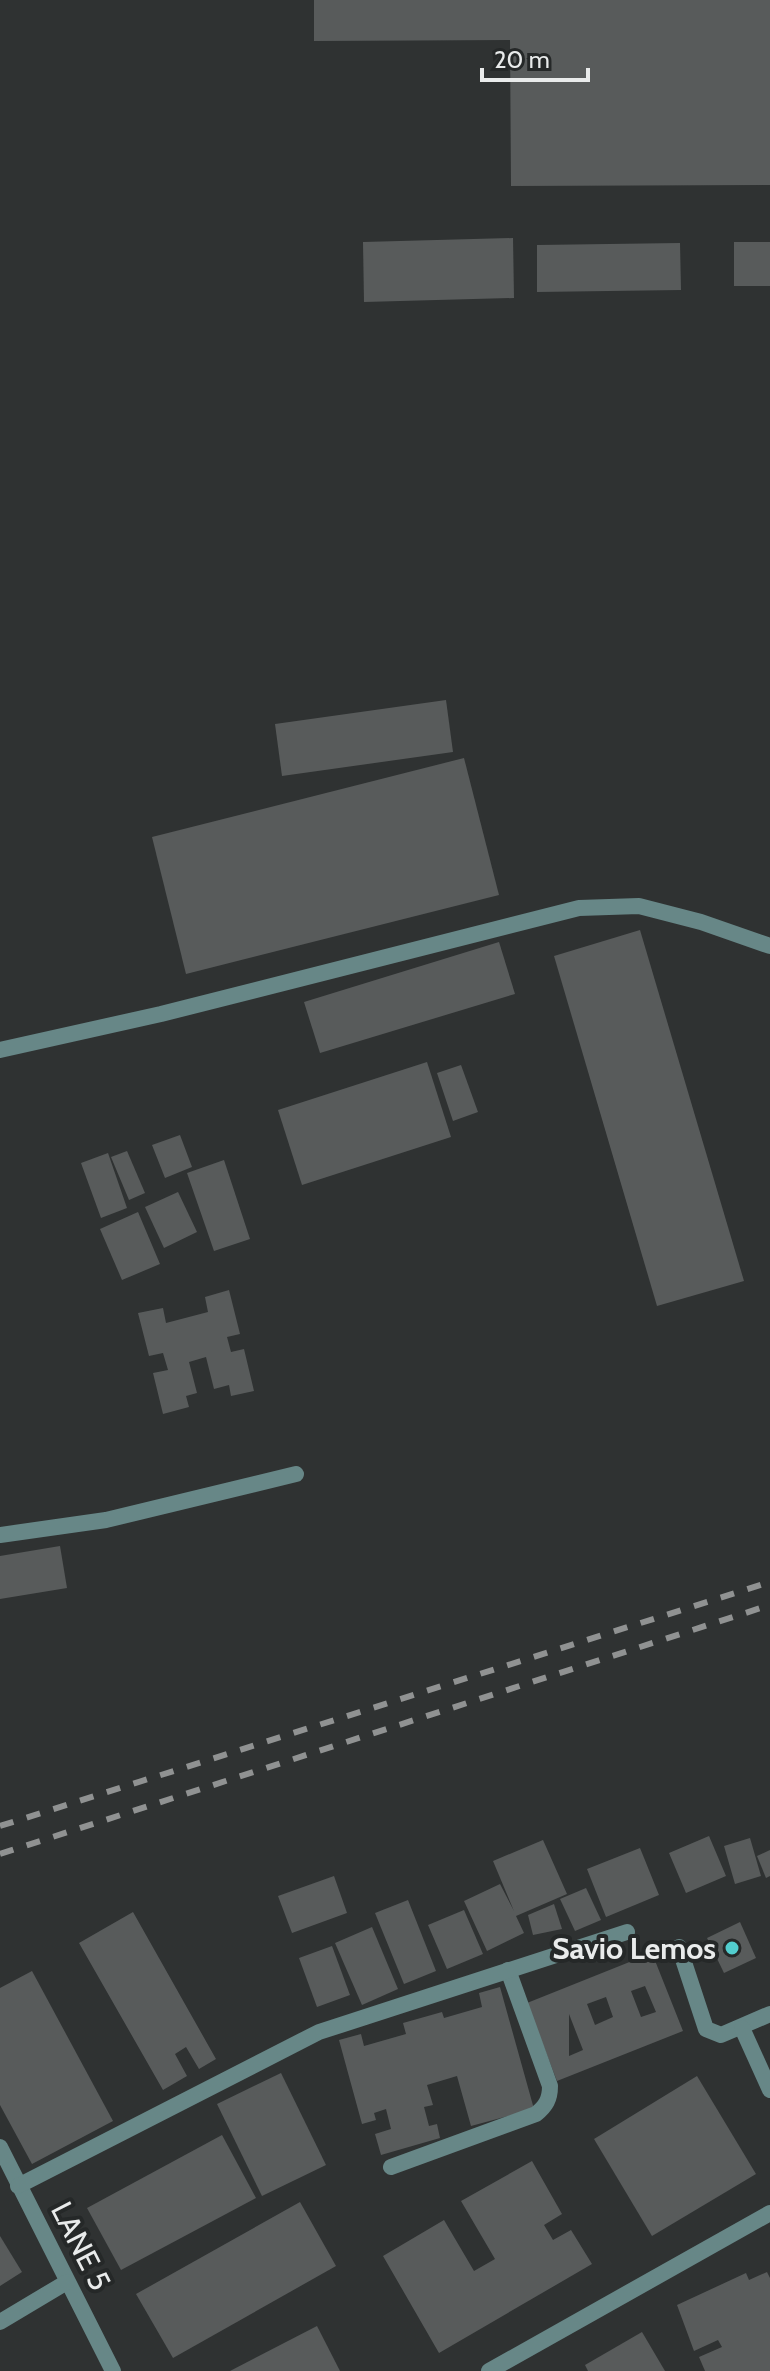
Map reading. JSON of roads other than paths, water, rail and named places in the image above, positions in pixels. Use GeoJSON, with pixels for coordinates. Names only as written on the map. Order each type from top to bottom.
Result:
{"type":"FeatureCollection","features":[{"type":"Feature","properties":{"kind":"street"},"geometry":{"type":"LineString","coordinates":[[0,1050],[161,1014],[579,908],[639,906],[701,922],[770,946]]}},
{"type":"Feature","properties":{"kind":"street"},"geometry":{"type":"LineString","coordinates":[[0,1535],[106,1520],[296,1474]]}},
{"type":"Feature","properties":{"kind":"street"},"geometry":{"type":"LineString","coordinates":[[18,2186],[319,2032],[627,1932]]}},
{"type":"Feature","properties":{"kind":"street"},"geometry":{"type":"LineString","coordinates":[[679,1947],[706,2029],[721,2035],[770,2014]]}},
{"type":"Feature","properties":{"kind":"street"},"geometry":{"type":"LineString","coordinates":[[391,2167],[536,2114],[544,2107],[550,2096],[550,2086],[508,1970]]}},
{"type":"Feature","properties":{"kind":"street"},"geometry":{"type":"LineString","coordinates":[[742,2028],[770,2090]]}},
{"type":"Feature","properties":{"kind":"street","name":"LANE 5"},"geometry":{"type":"LineString","coordinates":[[0,2147],[113,2371]]}},
{"type":"Feature","properties":{"kind":"street"},"geometry":{"type":"LineString","coordinates":[[489,2371],[770,2213]]}},
{"type":"Feature","properties":{"kind":"street"},"geometry":{"type":"LineString","coordinates":[[0,2322],[67,2282]]}},
{"type":"Feature","properties":{"kind":"railway"},"geometry":{"type":"LineString","coordinates":[[0,1826],[770,1582]]}},
{"type":"Feature","properties":{"kind":"railway"},"geometry":{"type":"LineString","coordinates":[[0,1854],[770,1605]]}},
{"type":"Feature","properties":{"kind":"place","name":"Savio Lemos"},"geometry":{"type":"Point","coordinates":[732,1948]}}]}
